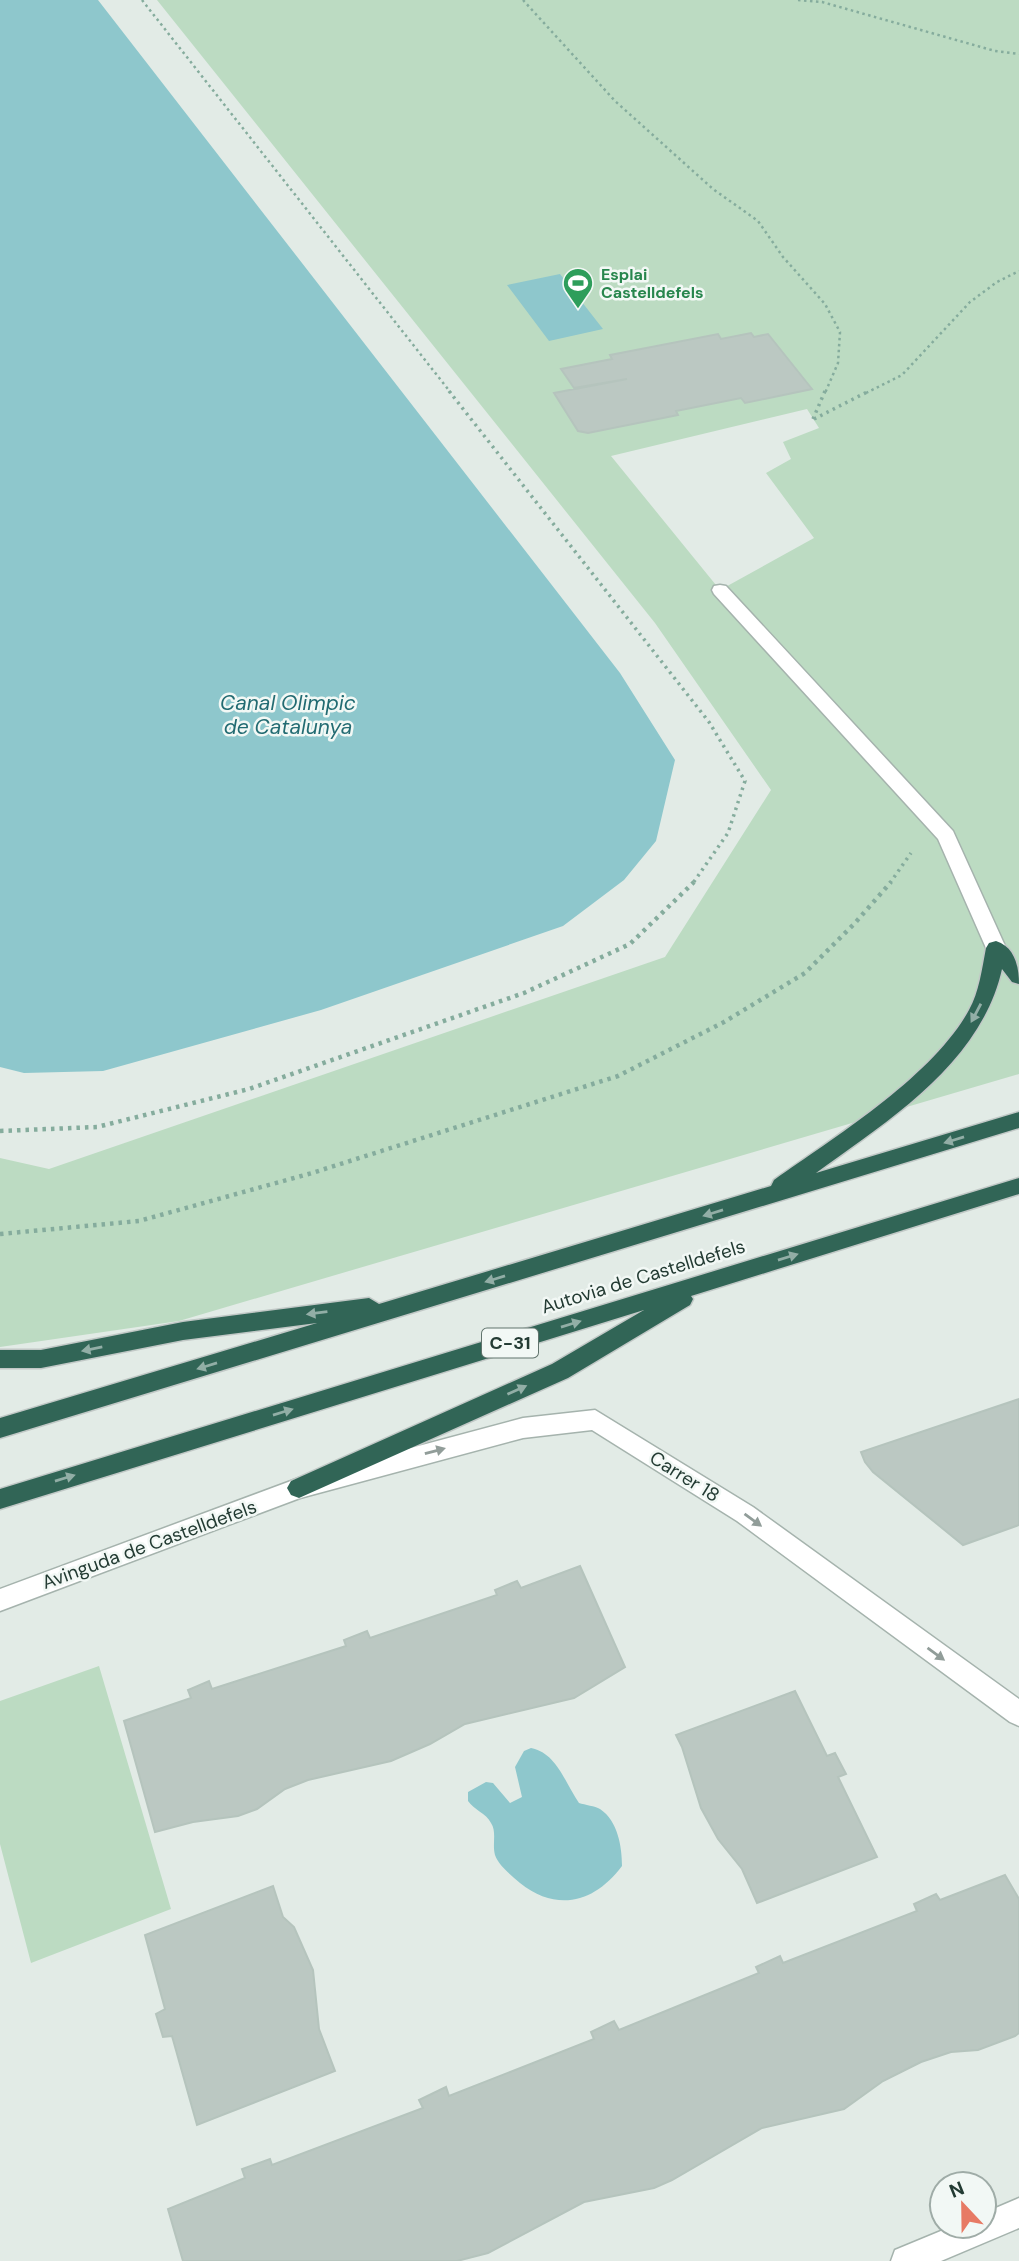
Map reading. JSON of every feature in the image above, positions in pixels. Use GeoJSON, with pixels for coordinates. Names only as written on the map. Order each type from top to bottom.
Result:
{"type":"FeatureCollection","features":[{"type":"Feature","properties":{"kind":"highway"},"geometry":{"type":"LineString","coordinates":[[996,948],[1019,977]]}},
{"type":"Feature","properties":{"kind":"highway"},"geometry":{"type":"LineString","coordinates":[[769,1196],[908,1090],[961,1039],[978,1012],[987,989],[996,948]]}},
{"type":"Feature","properties":{"kind":"highway","name":"Autovia de Castelldefels"},"geometry":{"type":"LineString","coordinates":[[0,1428],[1019,1120]]}},
{"type":"Feature","properties":{"kind":"highway","name":"Autovia de Castelldefels"},"geometry":{"type":"LineString","coordinates":[[0,1499],[1019,1186]]}},
{"type":"Feature","properties":{"kind":"highway"},"geometry":{"type":"LineString","coordinates":[[299,1488],[560,1371],[715,1280]]}},
{"type":"Feature","properties":{"kind":"highway"},"geometry":{"type":"LineString","coordinates":[[0,1368],[183,1331],[433,1298]]}},
{"type":"Feature","properties":{"kind":"highway"},"geometry":{"type":"LineString","coordinates":[[0,1359],[41,1359]]}},
{"type":"Feature","properties":{"kind":"street"},"geometry":{"type":"LineString","coordinates":[[720,590],[946,836],[996,948]]}},
{"type":"Feature","properties":{"kind":"street","name":"Carrer 18"},"geometry":{"type":"LineString","coordinates":[[299,1488],[523,1428],[595,1420],[744,1514],[1019,1714]]}},
{"type":"Feature","properties":{"kind":"street","name":"Avinguda de Castelldefels"},"geometry":{"type":"LineString","coordinates":[[0,1600],[299,1488]]}},
{"type":"Feature","properties":{"kind":"street"},"geometry":{"type":"LineString","coordinates":[[906,2261],[1019,2213]]}},
{"type":"Feature","properties":{"kind":"path"},"geometry":{"type":"LineString","coordinates":[[0,1131],[97,1127],[250,1089],[524,993],[630,944],[688,890],[728,833],[746,780],[709,722],[142,0]]}},
{"type":"Feature","properties":{"kind":"path"},"geometry":{"type":"LineString","coordinates":[[523,0],[624,109],[713,189],[758,221],[783,257],[825,304],[840,332],[838,363],[813,419],[902,375],[970,302],[997,282],[1019,271]]}},
{"type":"Feature","properties":{"kind":"path"},"geometry":{"type":"LineString","coordinates":[[798,0],[822,2],[995,51],[1019,54]]}},
{"type":"Feature","properties":{"kind":"path"},"geometry":{"type":"LineString","coordinates":[[0,1234],[139,1221],[312,1173],[618,1076],[724,1022],[805,973],[855,923],[902,869],[930,819]]}},
{"type":"Feature","properties":{"kind":"green space"},"geometry":{"type":"Polygon","coordinates":[[[157,0],[1019,0],[1019,1074],[179,1321],[0,1347],[0,1158],[49,1169],[665,957],[771,790],[655,623],[157,0]],[[807,409],[611,456],[720,590],[814,538],[766,473],[791,459],[783,442],[819,428],[807,409]]]}},
{"type":"Feature","properties":{"kind":"green space"},"geometry":{"type":"Polygon","coordinates":[[[99,1666],[171,1909],[31,1963],[0,1844],[0,1701],[99,1666]]]}},
{"type":"Feature","properties":{"kind":"water","name":"Canal Olimpic de Catalunya"},"geometry":{"type":"Polygon","coordinates":[[[0,0],[98,0],[620,673],[675,760],[656,841],[624,880],[563,926],[321,1010],[103,1071],[24,1073],[0,1067],[0,0]]]}},
{"type":"Feature","properties":{"kind":"water"},"geometry":{"type":"Polygon","coordinates":[[[560,274],[603,329],[549,341],[507,285],[560,274]]]}},
{"type":"Feature","properties":{"kind":"water"},"geometry":{"type":"Polygon","coordinates":[[[531,1748],[540,1751],[554,1762],[579,1803],[600,1809],[615,1827],[622,1866],[600,1888],[588,1895],[562,1900],[548,1898],[520,1883],[495,1855],[494,1830],[489,1820],[468,1801],[468,1792],[486,1782],[493,1783],[510,1803],[522,1797],[515,1767],[524,1751],[531,1748]]]}},
{"type":"Feature","properties":{"kind":"building"},"geometry":{"type":"Polygon","coordinates":[[[751,333],[754,337],[768,334],[812,389],[745,403],[741,398],[676,411],[678,415],[588,433],[578,431],[554,393],[627,379],[574,388],[561,369],[612,359],[610,355],[718,334],[721,339],[751,333]]]}},
{"type":"Feature","properties":{"kind":"building"},"geometry":{"type":"Polygon","coordinates":[[[1019,1399],[1019,1525],[963,1545],[873,1472],[861,1452],[1019,1399]]]}},
{"type":"Feature","properties":{"kind":"building"},"geometry":{"type":"Polygon","coordinates":[[[580,1566],[625,1667],[574,1698],[465,1724],[430,1744],[391,1761],[308,1780],[285,1789],[257,1809],[238,1816],[193,1822],[155,1832],[124,1721],[191,1698],[188,1690],[209,1681],[212,1689],[346,1646],[344,1640],[367,1631],[370,1638],[497,1595],[495,1590],[517,1581],[521,1588],[580,1566]]]}},
{"type":"Feature","properties":{"kind":"building"},"geometry":{"type":"Polygon","coordinates":[[[795,1691],[827,1756],[835,1753],[846,1774],[838,1777],[877,1857],[757,1903],[742,1869],[718,1839],[701,1808],[676,1735],[795,1691]]]}},
{"type":"Feature","properties":{"kind":"building"},"geometry":{"type":"Polygon","coordinates":[[[1005,1875],[1019,1899],[1019,2033],[1015,2036],[978,2050],[951,2052],[921,2062],[883,2081],[844,2109],[762,2128],[672,2180],[654,2188],[584,2202],[488,2253],[457,2261],[183,2261],[168,2209],[245,2178],[242,2169],[270,2159],[272,2165],[423,2108],[419,2100],[446,2087],[449,2096],[594,2039],[591,2032],[614,2021],[619,2030],[759,1973],[756,1967],[780,1956],[783,1963],[917,1911],[914,1904],[936,1894],[940,1900],[1005,1875]]]}},
{"type":"Feature","properties":{"kind":"building"},"geometry":{"type":"Polygon","coordinates":[[[273,1886],[283,1917],[294,1927],[313,1970],[319,2029],[335,2071],[197,2125],[172,2036],[163,2037],[156,2014],[165,2009],[145,1935],[273,1886]]]}},
{"type":"Feature","properties":{"kind":"place","name":"Esplai Castelldefels"},"geometry":{"type":"Point","coordinates":[578,310]}}]}
